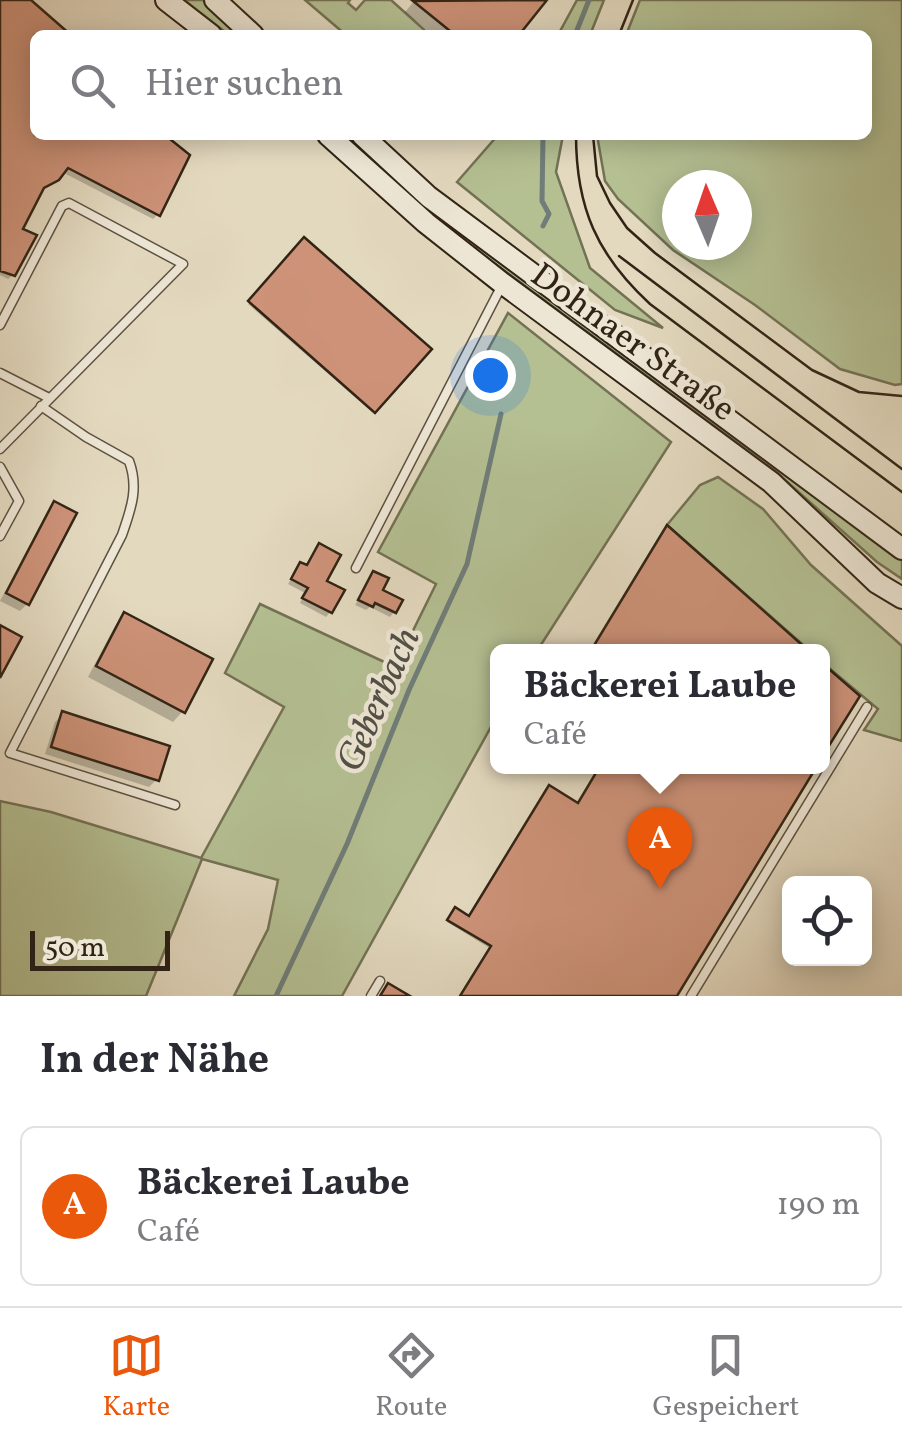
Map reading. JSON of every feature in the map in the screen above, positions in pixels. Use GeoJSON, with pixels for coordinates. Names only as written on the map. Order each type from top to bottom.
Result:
{"type":"FeatureCollection","features":[{"type":"Feature","properties":{"kind":"main road"},"geometry":{"type":"LineString","coordinates":[[166,0],[205,30]]}},
{"type":"Feature","properties":{"kind":"main road"},"geometry":{"type":"LineString","coordinates":[[215,0],[248,30]]}},
{"type":"Feature","properties":{"kind":"main road","name":"Dohnaer Straße"},"geometry":{"type":"LineString","coordinates":[[334,140],[502,283],[771,482],[877,583],[902,598]]}},
{"type":"Feature","properties":{"kind":"main road","name":"Dohnaer Straße"},"geometry":{"type":"LineString","coordinates":[[368,140],[444,208],[902,549]]}},
{"type":"Feature","properties":{"kind":"lane"},"geometry":{"type":"LineString","coordinates":[[0,324],[62,206],[69,202],[183,264],[0,448]]}},
{"type":"Feature","properties":{"kind":"lane"},"geometry":{"type":"LineString","coordinates":[[356,568],[502,283]]}},
{"type":"Feature","properties":{"kind":"lane"},"geometry":{"type":"LineString","coordinates":[[0,373],[49,398]]}},
{"type":"Feature","properties":{"kind":"lane"},"geometry":{"type":"LineString","coordinates":[[41,406],[86,438],[129,461],[135,478],[134,498],[122,536],[10,752],[175,805]]}},
{"type":"Feature","properties":{"kind":"lane"},"geometry":{"type":"LineString","coordinates":[[0,467],[20,500],[0,536]]}},
{"type":"Feature","properties":{"kind":"lane"},"geometry":{"type":"LineString","coordinates":[[830,768],[867,707]]}},
{"type":"Feature","properties":{"kind":"lane"},"geometry":{"type":"LineString","coordinates":[[691,996],[826,774]]}},
{"type":"Feature","properties":{"kind":"lane"},"geometry":{"type":"LineString","coordinates":[[371,996],[380,981]]}},
{"type":"Feature","properties":{"kind":"green space"},"geometry":{"type":"Polygon","coordinates":[[[184,0],[203,0],[236,30],[223,30],[184,0]]]}},
{"type":"Feature","properties":{"kind":"green space"},"geometry":{"type":"Polygon","coordinates":[[[305,0],[350,0],[348,3],[356,10],[365,0],[391,0],[424,30],[340,30],[305,0]]]}},
{"type":"Feature","properties":{"kind":"green space"},"geometry":{"type":"Polygon","coordinates":[[[577,0],[604,0],[592,30],[561,30],[577,0]]]}},
{"type":"Feature","properties":{"kind":"green space"},"geometry":{"type":"Polygon","coordinates":[[[640,0],[902,0],[902,384],[840,369],[688,260],[752,260],[752,170],[662,170],[662,240],[618,199],[605,181],[598,140],[872,140],[872,30],[628,30],[640,0]]]}},
{"type":"Feature","properties":{"kind":"green space"},"geometry":{"type":"Polygon","coordinates":[[[494,140],[562,140],[556,172],[590,268],[663,328],[615,310],[457,182],[494,140]]]}},
{"type":"Feature","properties":{"kind":"green space"},"geometry":{"type":"Polygon","coordinates":[[[478,245],[902,560],[902,579],[877,562],[775,471],[475,249],[478,245]]]}},
{"type":"Feature","properties":{"kind":"green space"},"geometry":{"type":"Polygon","coordinates":[[[508,313],[671,442],[541,644],[490,644],[490,729],[342,996],[234,996],[268,929],[278,880],[202,859],[146,996],[0,996],[0,801],[51,812],[201,858],[284,707],[225,673],[260,604],[395,667],[436,584],[378,552],[508,313]]]}},
{"type":"Feature","properties":{"kind":"green space"},"geometry":{"type":"Polygon","coordinates":[[[718,477],[763,509],[811,565],[902,646],[902,741],[864,730],[878,709],[830,669],[830,644],[802,644],[667,525],[700,485],[718,477]]]}},
{"type":"Feature","properties":{"kind":"building"},"geometry":{"type":"Polygon","coordinates":[[[0,0],[31,0],[65,30],[30,30],[30,140],[171,140],[190,155],[160,216],[68,168],[59,180],[44,188],[23,229],[37,235],[15,276],[0,271],[0,0]]]}},
{"type":"Feature","properties":{"kind":"building"},"geometry":{"type":"Polygon","coordinates":[[[547,0],[523,30],[449,30],[413,1],[547,0]]]}},
{"type":"Feature","properties":{"kind":"building"},"geometry":{"type":"Polygon","coordinates":[[[304,237],[432,349],[375,413],[248,301],[304,237]]]}},
{"type":"Feature","properties":{"kind":"building"},"geometry":{"type":"Polygon","coordinates":[[[54,501],[77,513],[29,605],[6,593],[54,501]]]}},
{"type":"Feature","properties":{"kind":"building"},"geometry":{"type":"Polygon","coordinates":[[[667,525],[801,644],[595,644],[667,525]]]}},
{"type":"Feature","properties":{"kind":"building"},"geometry":{"type":"Polygon","coordinates":[[[319,543],[341,555],[327,581],[345,590],[332,613],[302,598],[308,588],[291,579],[300,562],[307,565],[319,543]]]}},
{"type":"Feature","properties":{"kind":"building"},"geometry":{"type":"Polygon","coordinates":[[[373,571],[389,578],[383,590],[403,600],[396,613],[358,600],[373,571]]]}},
{"type":"Feature","properties":{"kind":"building"},"geometry":{"type":"Polygon","coordinates":[[[124,612],[213,659],[185,713],[96,666],[124,612]]]}},
{"type":"Feature","properties":{"kind":"building"},"geometry":{"type":"Polygon","coordinates":[[[0,625],[22,637],[0,678],[0,625]]]}},
{"type":"Feature","properties":{"kind":"building"},"geometry":{"type":"Polygon","coordinates":[[[830,670],[860,696],[830,744],[830,670]]]}},
{"type":"Feature","properties":{"kind":"building"},"geometry":{"type":"Polygon","coordinates":[[[62,711],[170,746],[159,781],[51,747],[62,711]]]}},
{"type":"Feature","properties":{"kind":"building"},"geometry":{"type":"Polygon","coordinates":[[[595,774],[812,774],[677,996],[460,996],[491,946],[447,920],[455,907],[469,916],[549,785],[578,803],[595,774]]]}},
{"type":"Feature","properties":{"kind":"building"},"geometry":{"type":"Polygon","coordinates":[[[388,983],[410,996],[380,996],[388,983]]]}},
{"type":"Feature","properties":{"kind":"waterway","name":"Geberbach"},"geometry":{"type":"LineString","coordinates":[[577,30],[589,0]]}},
{"type":"Feature","properties":{"kind":"waterway","name":"Geberbach"},"geometry":{"type":"LineString","coordinates":[[543,140],[542,201],[549,214],[543,226]]}},
{"type":"Feature","properties":{"kind":"waterway","name":"Geberbach"},"geometry":{"type":"LineString","coordinates":[[276,996],[347,844],[409,690],[467,564],[501,414]]}},
{"type":"Feature","properties":{"kind":"tram line"},"geometry":{"type":"LineString","coordinates":[[621,30],[633,0]]}},
{"type":"Feature","properties":{"kind":"tram line"},"geometry":{"type":"LineString","coordinates":[[576,140],[585,208],[603,248],[632,286],[650,304],[902,492]]}},
{"type":"Feature","properties":{"kind":"tram line"},"geometry":{"type":"LineString","coordinates":[[593,140],[597,176],[610,203],[627,228],[655,253],[812,370],[859,392],[902,396]]}},
{"type":"Feature","properties":{"kind":"tram line"},"geometry":{"type":"LineString","coordinates":[[619,256],[902,469]]}},
{"type":"Feature","properties":{"kind":"place","name":"Bäckerei Laube"},"geometry":{"type":"Point","coordinates":[660,889]}}]}
